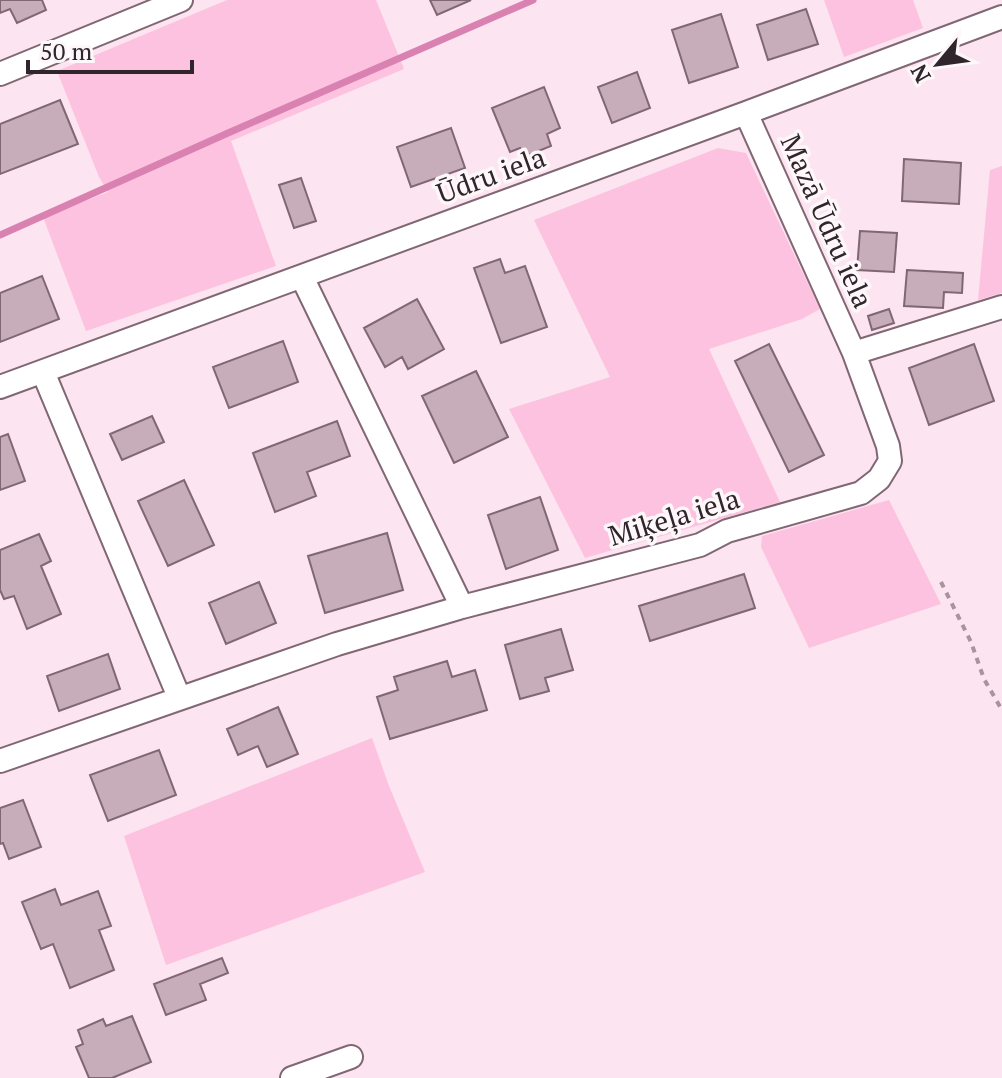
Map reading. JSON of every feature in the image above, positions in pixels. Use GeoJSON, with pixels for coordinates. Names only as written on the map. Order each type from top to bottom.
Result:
{"type":"FeatureCollection","features":[{"type":"Feature","properties":{"kind":"street"},"geometry":{"type":"LineString","coordinates":[[0,74],[181,0]]}},
{"type":"Feature","properties":{"kind":"street","name":"Ūdru iela"},"geometry":{"type":"LineString","coordinates":[[0,387],[1002,17]]}},
{"type":"Feature","properties":{"kind":"street","name":"Mazā Ūdru iela"},"geometry":{"type":"LineString","coordinates":[[746,113],[854,353],[888,446],[890,461]]}},
{"type":"Feature","properties":{"kind":"street"},"geometry":{"type":"LineString","coordinates":[[302,277],[462,607]]}},
{"type":"Feature","properties":{"kind":"street","name":"Mazā Ūdru iela"},"geometry":{"type":"LineString","coordinates":[[854,353],[1002,307]]}},
{"type":"Feature","properties":{"kind":"street"},"geometry":{"type":"LineString","coordinates":[[43,372],[179,697]]}},
{"type":"Feature","properties":{"kind":"street","name":"Miķeļa iela"},"geometry":{"type":"LineString","coordinates":[[0,761],[337,644],[462,607],[700,545],[727,531],[861,493],[879,479],[890,461]]}},
{"type":"Feature","properties":{"kind":"street"},"geometry":{"type":"LineString","coordinates":[[292,1078],[351,1057]]}},
{"type":"Feature","properties":{"kind":"path"},"geometry":{"type":"LineString","coordinates":[[941,582],[971,642],[984,679],[1002,710]]}},
{"type":"Feature","properties":{"kind":"shaded area"},"geometry":{"type":"Polygon","coordinates":[[[227,0],[376,0],[404,69],[231,141],[276,266],[86,331],[43,217],[108,192],[99,177],[57,71],[227,0]]]}},
{"type":"Feature","properties":{"kind":"shaded area"},"geometry":{"type":"Polygon","coordinates":[[[824,0],[913,0],[923,28],[844,57],[824,0]]]}},
{"type":"Feature","properties":{"kind":"shaded area"},"geometry":{"type":"Polygon","coordinates":[[[718,148],[746,153],[820,309],[802,319],[709,349],[780,502],[585,558],[509,409],[610,377],[534,220],[718,148]]]}},
{"type":"Feature","properties":{"kind":"shaded area"},"geometry":{"type":"Polygon","coordinates":[[[1002,166],[1002,293],[978,300],[990,170],[1002,166]]]}},
{"type":"Feature","properties":{"kind":"shaded area"},"geometry":{"type":"Polygon","coordinates":[[[889,500],[941,604],[809,648],[761,547],[762,536],[889,500]]]}},
{"type":"Feature","properties":{"kind":"shaded area"},"geometry":{"type":"Polygon","coordinates":[[[372,738],[425,872],[166,965],[124,836],[372,738]]]}},
{"type":"Feature","properties":{"kind":"building"},"geometry":{"type":"Polygon","coordinates":[[[0,0],[42,0],[46,10],[17,23],[10,9],[0,13],[0,0]]]}},
{"type":"Feature","properties":{"kind":"building"},"geometry":{"type":"Polygon","coordinates":[[[430,0],[471,0],[437,15],[430,0]]]}},
{"type":"Feature","properties":{"kind":"building"},"geometry":{"type":"Polygon","coordinates":[[[806,9],[818,44],[768,60],[757,25],[806,9]]]}},
{"type":"Feature","properties":{"kind":"building"},"geometry":{"type":"Polygon","coordinates":[[[721,14],[738,67],[689,83],[672,30],[721,14]]]}},
{"type":"Feature","properties":{"kind":"building"},"geometry":{"type":"Polygon","coordinates":[[[637,72],[650,108],[612,123],[598,87],[637,72]]]}},
{"type":"Feature","properties":{"kind":"building"},"geometry":{"type":"Polygon","coordinates":[[[544,87],[560,128],[547,134],[551,146],[526,156],[520,148],[510,152],[492,108],[544,87]]]}},
{"type":"Feature","properties":{"kind":"building"},"geometry":{"type":"Polygon","coordinates":[[[60,100],[78,144],[0,174],[0,124],[60,100]]]}},
{"type":"Feature","properties":{"kind":"building"},"geometry":{"type":"Polygon","coordinates":[[[451,128],[465,168],[411,187],[397,147],[451,128]]]}},
{"type":"Feature","properties":{"kind":"building"},"geometry":{"type":"Polygon","coordinates":[[[904,159],[961,163],[959,204],[902,201],[904,159]]]}},
{"type":"Feature","properties":{"kind":"building"},"geometry":{"type":"Polygon","coordinates":[[[301,178],[316,221],[294,228],[279,185],[301,178]]]}},
{"type":"Feature","properties":{"kind":"building"},"geometry":{"type":"Polygon","coordinates":[[[860,231],[897,233],[894,272],[857,270],[860,231]]]}},
{"type":"Feature","properties":{"kind":"building"},"geometry":{"type":"Polygon","coordinates":[[[500,259],[505,273],[525,266],[547,327],[501,343],[474,268],[500,259]]]}},
{"type":"Feature","properties":{"kind":"building"},"geometry":{"type":"Polygon","coordinates":[[[907,270],[963,273],[962,293],[944,292],[943,308],[904,306],[907,270]]]}},
{"type":"Feature","properties":{"kind":"building"},"geometry":{"type":"Polygon","coordinates":[[[42,276],[59,319],[0,342],[0,293],[42,276]]]}},
{"type":"Feature","properties":{"kind":"building"},"geometry":{"type":"Polygon","coordinates":[[[417,299],[444,349],[408,369],[402,357],[385,367],[364,328],[417,299]]]}},
{"type":"Feature","properties":{"kind":"building"},"geometry":{"type":"Polygon","coordinates":[[[889,309],[894,323],[872,330],[868,316],[889,309]]]}},
{"type":"Feature","properties":{"kind":"building"},"geometry":{"type":"Polygon","coordinates":[[[283,341],[298,382],[229,408],[213,367],[283,341]]]}},
{"type":"Feature","properties":{"kind":"building"},"geometry":{"type":"Polygon","coordinates":[[[769,344],[824,455],[789,472],[735,361],[769,344]]]}},
{"type":"Feature","properties":{"kind":"building"},"geometry":{"type":"Polygon","coordinates":[[[974,344],[994,401],[929,425],[909,368],[974,344]]]}},
{"type":"Feature","properties":{"kind":"building"},"geometry":{"type":"Polygon","coordinates":[[[476,371],[508,437],[454,463],[422,396],[476,371]]]}},
{"type":"Feature","properties":{"kind":"building"},"geometry":{"type":"Polygon","coordinates":[[[152,416],[164,442],[122,460],[110,434],[152,416]]]}},
{"type":"Feature","properties":{"kind":"building"},"geometry":{"type":"Polygon","coordinates":[[[337,421],[350,456],[307,472],[316,496],[275,512],[253,453],[337,421]]]}},
{"type":"Feature","properties":{"kind":"building"},"geometry":{"type":"Polygon","coordinates":[[[8,434],[25,481],[0,490],[0,437],[8,434]]]}},
{"type":"Feature","properties":{"kind":"building"},"geometry":{"type":"Polygon","coordinates":[[[184,480],[214,545],[168,566],[138,501],[184,480]]]}},
{"type":"Feature","properties":{"kind":"building"},"geometry":{"type":"Polygon","coordinates":[[[540,497],[558,550],[506,569],[488,515],[540,497]]]}},
{"type":"Feature","properties":{"kind":"building"},"geometry":{"type":"Polygon","coordinates":[[[387,533],[403,590],[325,613],[308,556],[387,533]]]}},
{"type":"Feature","properties":{"kind":"building"},"geometry":{"type":"Polygon","coordinates":[[[39,534],[51,561],[41,566],[61,614],[27,629],[14,596],[4,599],[0,590],[0,550],[39,534]]]}},
{"type":"Feature","properties":{"kind":"building"},"geometry":{"type":"Polygon","coordinates":[[[744,574],[755,608],[650,641],[639,606],[744,574]]]}},
{"type":"Feature","properties":{"kind":"building"},"geometry":{"type":"Polygon","coordinates":[[[259,582],[276,623],[226,644],[209,603],[259,582]]]}},
{"type":"Feature","properties":{"kind":"building"},"geometry":{"type":"Polygon","coordinates":[[[561,629],[573,670],[545,678],[549,691],[520,699],[505,645],[561,629]]]}},
{"type":"Feature","properties":{"kind":"building"},"geometry":{"type":"Polygon","coordinates":[[[108,654],[120,689],[59,711],[47,676],[108,654]]]}},
{"type":"Feature","properties":{"kind":"building"},"geometry":{"type":"Polygon","coordinates":[[[447,661],[452,677],[475,670],[487,710],[390,739],[377,697],[398,690],[394,677],[447,661]]]}},
{"type":"Feature","properties":{"kind":"building"},"geometry":{"type":"Polygon","coordinates":[[[278,707],[298,754],[267,767],[258,746],[238,755],[227,729],[278,707]]]}},
{"type":"Feature","properties":{"kind":"building"},"geometry":{"type":"Polygon","coordinates":[[[159,750],[176,795],[108,821],[90,775],[159,750]]]}},
{"type":"Feature","properties":{"kind":"building"},"geometry":{"type":"Polygon","coordinates":[[[23,800],[41,847],[9,859],[3,843],[0,844],[0,808],[23,800]]]}},
{"type":"Feature","properties":{"kind":"building"},"geometry":{"type":"Polygon","coordinates":[[[55,889],[61,905],[98,891],[111,926],[99,930],[114,970],[70,988],[53,944],[41,949],[22,902],[55,889]]]}},
{"type":"Feature","properties":{"kind":"building"},"geometry":{"type":"Polygon","coordinates":[[[222,958],[228,973],[200,984],[206,1000],[166,1015],[154,984],[222,958]]]}},
{"type":"Feature","properties":{"kind":"building"},"geometry":{"type":"Polygon","coordinates":[[[132,1016],[151,1062],[112,1078],[89,1078],[76,1047],[83,1044],[78,1030],[103,1019],[106,1026],[132,1016]]]}},
{"type":"Feature","properties":{"kind":"waterway"},"geometry":{"type":"LineString","coordinates":[[0,235],[533,0]]}}]}
